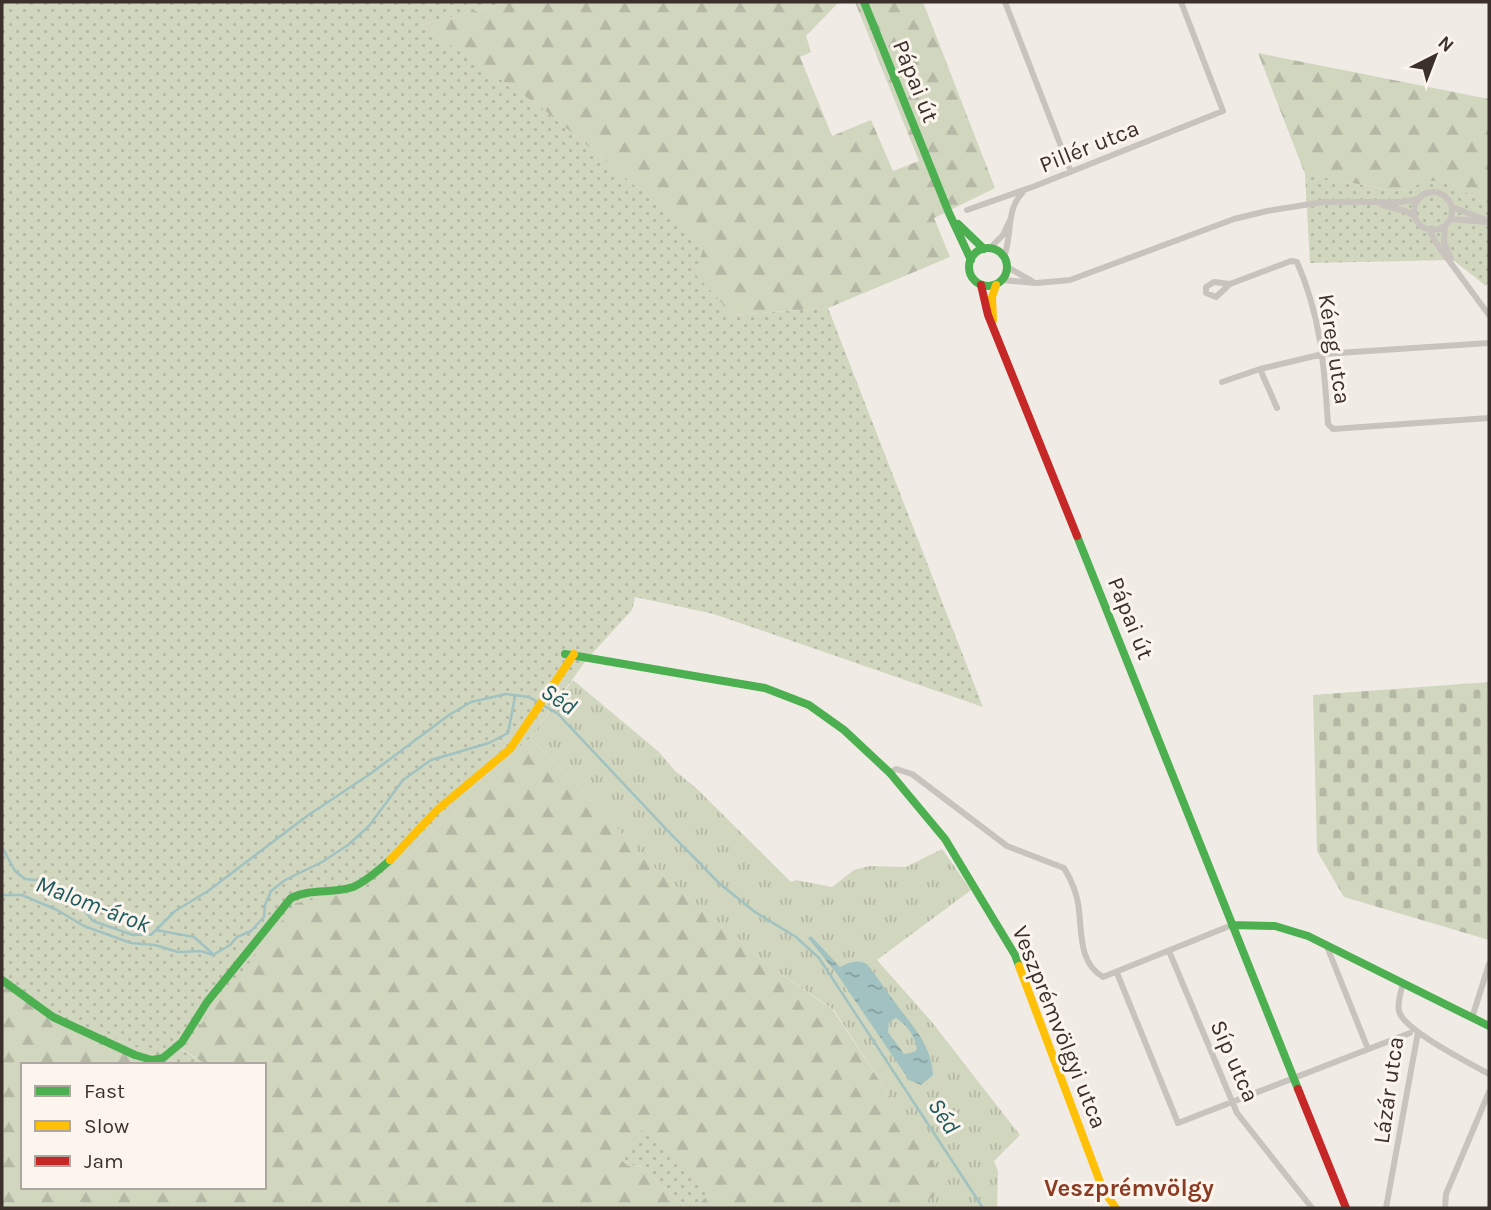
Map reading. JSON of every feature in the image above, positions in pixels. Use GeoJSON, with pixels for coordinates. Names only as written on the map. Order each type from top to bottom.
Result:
{"type":"FeatureCollection","features":[{"type":"Feature","properties":{"kind":"street","name":"Pápai út"},"geometry":{"type":"LineString","coordinates":[[864,2],[949,213],[971,260]]}},
{"type":"Feature","properties":{"kind":"street"},"geometry":{"type":"LineString","coordinates":[[1005,2],[1071,172]]}},
{"type":"Feature","properties":{"kind":"street","name":"Pillér utca"},"geometry":{"type":"LineString","coordinates":[[967,210],[1223,111],[1181,2]]}},
{"type":"Feature","properties":{"kind":"street"},"geometry":{"type":"LineString","coordinates":[[1025,189],[1014,200],[1003,235],[987,249],[975,253],[971,260],[971,276],[981,285],[1070,280],[1234,219],[1323,202],[1402,202],[1434,192],[1446,196],[1452,207],[1451,219],[1437,230],[1428,229],[1420,224],[1415,216],[1418,199]]}},
{"type":"Feature","properties":{"kind":"street"},"geometry":{"type":"LineString","coordinates":[[1373,202],[1415,216]]}},
{"type":"Feature","properties":{"kind":"street"},"geometry":{"type":"LineString","coordinates":[[1452,207],[1489,221]]}},
{"type":"Feature","properties":{"kind":"street","name":"Pápai út"},"geometry":{"type":"LineString","coordinates":[[949,213],[973,241],[987,249]]}},
{"type":"Feature","properties":{"kind":"street"},"geometry":{"type":"LineString","coordinates":[[1004,257],[1011,233],[1010,218]]}},
{"type":"Feature","properties":{"kind":"street"},"geometry":{"type":"LineString","coordinates":[[1451,219],[1489,221]]}},
{"type":"Feature","properties":{"kind":"street"},"geometry":{"type":"LineString","coordinates":[[1445,226],[1444,243],[1453,264]]}},
{"type":"Feature","properties":{"kind":"street"},"geometry":{"type":"LineString","coordinates":[[1428,229],[1489,315]]}},
{"type":"Feature","properties":{"kind":"street"},"geometry":{"type":"LineString","coordinates":[[987,249],[996,250],[1004,257],[1007,267],[999,282]]}},
{"type":"Feature","properties":{"kind":"street","name":"Kéreg utca"},"geometry":{"type":"LineString","coordinates":[[1230,284],[1291,261],[1297,262],[1312,299],[1323,354],[1328,424],[1333,429],[1489,418]]}},
{"type":"Feature","properties":{"kind":"street"},"geometry":{"type":"LineString","coordinates":[[1007,267],[1037,283]]}},
{"type":"Feature","properties":{"kind":"street","name":"Pápai út"},"geometry":{"type":"LineString","coordinates":[[993,326],[992,297],[999,282]]}},
{"type":"Feature","properties":{"kind":"street","name":"Pápai út"},"geometry":{"type":"LineString","coordinates":[[981,285],[993,326],[1346,1208]]}},
{"type":"Feature","properties":{"kind":"street"},"geometry":{"type":"LineString","coordinates":[[1222,382],[1260,369],[1323,354],[1489,343]]}},
{"type":"Feature","properties":{"kind":"street"},"geometry":{"type":"LineString","coordinates":[[1260,369],[1277,408]]}},
{"type":"Feature","properties":{"kind":"street","name":"Veszprémvölgyi utca"},"geometry":{"type":"LineString","coordinates":[[2,980],[38,1008],[66,1023],[144,1058],[152,1060],[169,1056],[182,1042],[207,1002],[234,967],[291,898],[303,892],[352,887],[378,871],[437,810],[510,749],[544,699],[569,654],[765,688],[789,696],[827,715],[890,773],[941,833],[1007,939],[1103,1189],[1116,1208]]}},
{"type":"Feature","properties":{"kind":"street"},"geometry":{"type":"LineString","coordinates":[[890,773],[896,769],[912,774],[1007,846],[1064,868],[1078,903],[1080,940],[1088,962],[1096,973],[1103,977],[1231,925],[1275,926],[1326,944],[1489,1026]]}},
{"type":"Feature","properties":{"kind":"street"},"geometry":{"type":"LineString","coordinates":[[1326,944],[1368,1049]]}},
{"type":"Feature","properties":{"kind":"street","name":"Síp utca"},"geometry":{"type":"LineString","coordinates":[[1170,951],[1231,1102],[1242,1120],[1312,1208]]}},
{"type":"Feature","properties":{"kind":"street"},"geometry":{"type":"LineString","coordinates":[[1472,1018],[1489,964]]}},
{"type":"Feature","properties":{"kind":"street"},"geometry":{"type":"LineString","coordinates":[[1117,973],[1178,1124],[1414,1033],[1489,1074]]}},
{"type":"Feature","properties":{"kind":"street","name":"Lázár utca"},"geometry":{"type":"LineString","coordinates":[[1387,1208],[1414,1033],[1398,1009],[1403,983]]}},
{"type":"Feature","properties":{"kind":"street"},"geometry":{"type":"LineString","coordinates":[[1445,1208],[1446,1194],[1489,1092]]}},
{"type":"Feature","properties":{"kind":"green space"},"geometry":{"type":"Polygon","coordinates":[[[2,2],[508,2],[421,25],[542,108],[705,244],[733,315],[828,308],[983,707],[714,614],[635,597],[632,610],[587,659],[530,738],[474,786],[452,814],[372,889],[296,904],[182,1050],[204,1063],[169,1063],[55,1015],[2,982],[2,2]]]}},
{"type":"Feature","properties":{"kind":"green space"},"geometry":{"type":"Polygon","coordinates":[[[508,2],[839,2],[806,36],[811,52],[800,57],[832,136],[871,120],[893,171],[919,161],[855,2],[923,2],[995,188],[934,218],[950,257],[828,308],[733,315],[695,274],[705,244],[542,108],[421,25],[508,2]]]}},
{"type":"Feature","properties":{"kind":"green space"},"geometry":{"type":"Polygon","coordinates":[[[1258,53],[1489,99],[1489,203],[1482,202],[1450,183],[1440,181],[1426,181],[1394,191],[1305,174],[1258,53]]]}},
{"type":"Feature","properties":{"kind":"green space"},"geometry":{"type":"Polygon","coordinates":[[[1305,174],[1394,191],[1426,181],[1440,181],[1450,183],[1482,202],[1489,203],[1489,280],[1486,286],[1453,260],[1310,263],[1305,174]]]}},
{"type":"Feature","properties":{"kind":"green space"},"geometry":{"type":"Polygon","coordinates":[[[573,680],[659,752],[675,771],[695,787],[791,882],[796,880],[832,887],[854,870],[869,866],[906,867],[942,849],[971,890],[877,960],[931,1021],[1020,1135],[994,1161],[998,1171],[997,1208],[926,1208],[923,1204],[948,1186],[834,1010],[762,961],[647,861],[571,778],[530,738],[573,680]]]}},
{"type":"Feature","properties":{"kind":"green space"},"geometry":{"type":"Polygon","coordinates":[[[1489,682],[1489,940],[1344,897],[1317,851],[1313,695],[1489,682]]]}},
{"type":"Feature","properties":{"kind":"green space"},"geometry":{"type":"Polygon","coordinates":[[[530,738],[571,778],[647,861],[762,961],[833,1010],[949,1186],[924,1204],[926,1208],[696,1208],[711,1191],[643,1129],[618,1157],[628,1166],[640,1165],[686,1208],[2,1208],[2,982],[55,1015],[169,1063],[21,1063],[21,1189],[266,1189],[266,1063],[204,1063],[182,1049],[296,903],[372,889],[452,814],[474,786],[530,738]]]}},
{"type":"Feature","properties":{"kind":"green space"},"geometry":{"type":"Polygon","coordinates":[[[994,1114],[1014,1137],[1003,1148],[982,1125],[994,1114]]]}},
{"type":"Feature","properties":{"kind":"green space"},"geometry":{"type":"Polygon","coordinates":[[[643,1128],[712,1191],[696,1208],[686,1208],[640,1165],[628,1166],[617,1156],[643,1128]]]}},
{"type":"Feature","properties":{"kind":"water"},"geometry":{"type":"Polygon","coordinates":[[[811,936],[840,967],[854,962],[867,964],[923,1042],[930,1057],[933,1075],[921,1085],[909,1080],[837,974],[808,938],[811,936]],[[896,1018],[889,1022],[888,1032],[904,1054],[914,1052],[917,1049],[910,1031],[896,1018]]]}},
{"type":"Feature","properties":{"kind":"waterway","name":"Séd"},"geometry":{"type":"LineString","coordinates":[[2,847],[15,871],[25,879],[46,881],[78,903],[93,921],[133,935],[152,934],[175,911],[208,891],[307,816],[370,774],[449,715],[471,702],[506,694],[529,697],[558,714],[720,884],[755,912],[796,937],[819,958],[983,1208]]}},
{"type":"Feature","properties":{"kind":"waterway","name":"Malom-árok"},"geometry":{"type":"LineString","coordinates":[[2,895],[22,895],[57,910],[84,926],[131,943],[155,945],[178,952],[201,951],[213,955],[230,945],[237,937],[251,931],[264,917],[265,905],[271,891],[285,880],[322,862],[348,845],[369,826],[403,780],[431,760],[489,743],[508,733],[515,697]]}},
{"type":"Feature","properties":{"kind":"waterway","name":"Malom-árok"},"geometry":{"type":"LineString","coordinates":[[156,930],[194,937],[212,953]]}},
{"type":"Feature","properties":{"kind":"traffic: fast"},"geometry":{"type":"LineString","coordinates":[[864,2],[949,213],[971,260]]}},
{"type":"Feature","properties":{"kind":"traffic: fast"},"geometry":{"type":"LineString","coordinates":[[958,224],[984,249]]}},
{"type":"Feature","properties":{"kind":"traffic: fast"},"geometry":{"type":"LineString","coordinates":[[988,248],[1001,254],[1007,267],[1001,280],[988,286],[975,280],[969,267],[975,254],[988,248]]}},
{"type":"Feature","properties":{"kind":"traffic: fast"},"geometry":{"type":"LineString","coordinates":[[1077,536],[1298,1089]]}},
{"type":"Feature","properties":{"kind":"traffic: fast"},"geometry":{"type":"LineString","coordinates":[[565,654],[765,688],[809,705],[844,730],[890,773],[945,839],[1019,966]]}},
{"type":"Feature","properties":{"kind":"traffic: fast"},"geometry":{"type":"LineString","coordinates":[[2,980],[53,1017],[135,1055],[152,1060],[163,1058],[182,1042],[207,1002],[291,898],[306,893],[353,887],[390,860]]}},
{"type":"Feature","properties":{"kind":"traffic: fast"},"geometry":{"type":"LineString","coordinates":[[1232,925],[1275,926],[1308,936],[1489,1026]]}},
{"type":"Feature","properties":{"kind":"traffic: slow"},"geometry":{"type":"LineString","coordinates":[[993,320],[992,297],[996,285]]}},
{"type":"Feature","properties":{"kind":"traffic: slow"},"geometry":{"type":"LineString","coordinates":[[390,860],[437,810],[510,749],[574,654]]}},
{"type":"Feature","properties":{"kind":"traffic: slow"},"geometry":{"type":"LineString","coordinates":[[1019,966],[1103,1190],[1116,1208]]}},
{"type":"Feature","properties":{"kind":"traffic: jam"},"geometry":{"type":"LineString","coordinates":[[981,285],[988,315],[1077,536]]}},
{"type":"Feature","properties":{"kind":"traffic: jam"},"geometry":{"type":"LineString","coordinates":[[1298,1089],[1346,1208]]}},
{"type":"Feature","properties":{"kind":"district","name":"Veszprémvölgy"},"geometry":{"type":"Point","coordinates":[1129,1188]}}]}
